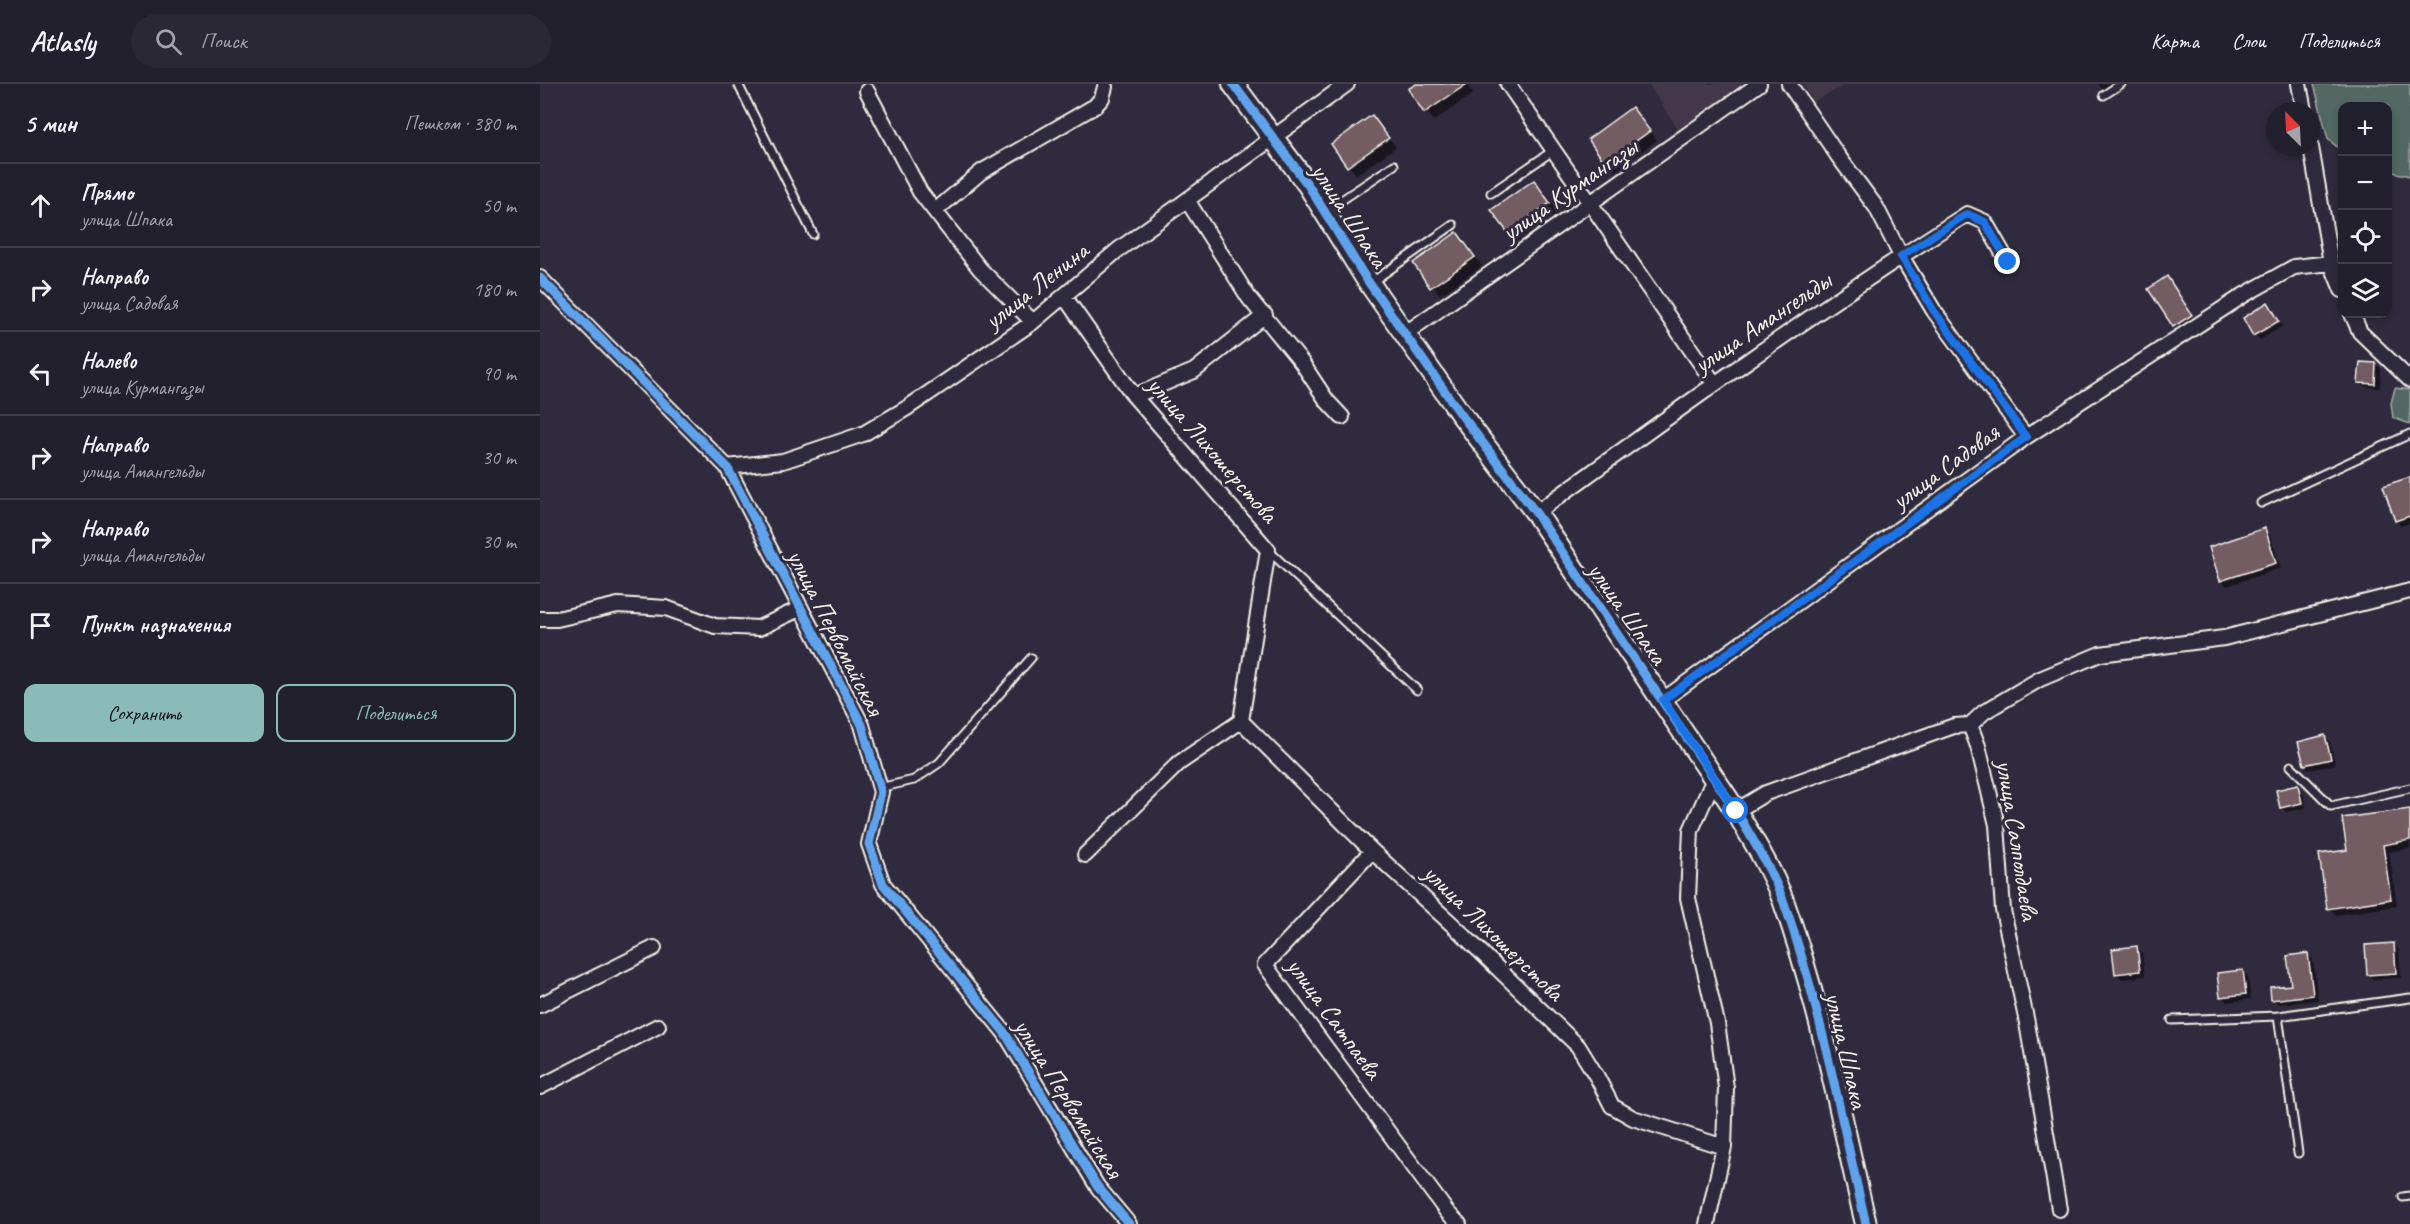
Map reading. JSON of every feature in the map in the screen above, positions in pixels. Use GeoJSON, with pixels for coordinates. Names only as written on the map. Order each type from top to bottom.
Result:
{"type":"FeatureCollection","features":[{"type":"Feature","properties":{"kind":"street","name":"улица Шпака"},"geometry":{"type":"LineString","coordinates":[[1233,84],[1325,212],[1370,283],[1460,413],[1536,513],[1663,700],[1764,858],[1782,900],[1812,990],[1866,1224]]}},
{"type":"Feature","properties":{"kind":"street","name":"улица Ленина"},"geometry":{"type":"LineString","coordinates":[[727,467],[783,461],[863,434],[908,408],[1033,322],[1118,250],[1347,84]]}},
{"type":"Feature","properties":{"kind":"street"},"geometry":{"type":"LineString","coordinates":[[1508,84],[1714,383]]}},
{"type":"Feature","properties":{"kind":"street","name":"улица Курмангазы"},"geometry":{"type":"LineString","coordinates":[[1406,333],[1759,84]]}},
{"type":"Feature","properties":{"kind":"street"},"geometry":{"type":"LineString","coordinates":[[1789,84],[1876,207],[1901,256],[1934,311],[2026,437]]}},
{"type":"Feature","properties":{"kind":"street"},"geometry":{"type":"LineString","coordinates":[[2299,84],[2302,102]]}},
{"type":"Feature","properties":{"kind":"street"},"geometry":{"type":"LineString","coordinates":[[935,211],[981,172],[1095,106],[1102,98],[1105,85]]}},
{"type":"Feature","properties":{"kind":"street"},"geometry":{"type":"LineString","coordinates":[[867,91],[920,192],[980,269],[1033,322]]}},
{"type":"Feature","properties":{"kind":"street"},"geometry":{"type":"LineString","coordinates":[[2313,156],[2331,263],[2338,279]]}},
{"type":"Feature","properties":{"kind":"street"},"geometry":{"type":"LineString","coordinates":[[1188,200],[1249,298],[1265,315],[1302,363],[1327,401],[1342,417]]}},
{"type":"Feature","properties":{"kind":"street","name":"улица Амангельды"},"geometry":{"type":"LineString","coordinates":[[1536,513],[1714,383],[1967,214],[1985,222],[2008,262]]}},
{"type":"Feature","properties":{"kind":"street","name":"улица Садовая"},"geometry":{"type":"LineString","coordinates":[[1663,700],[2026,437],[2244,295],[2294,267],[2331,263]]}},
{"type":"Feature","properties":{"kind":"street","name":"улица Первомайская"},"geometry":{"type":"LineString","coordinates":[[540,278],[727,467],[862,725],[880,792],[869,844],[883,884],[1005,1033],[1097,1186],[1129,1224]]}},
{"type":"Feature","properties":{"kind":"street","name":"улица Лихошерстова"},"geometry":{"type":"LineString","coordinates":[[1064,296],[1134,396],[1268,550],[1241,721],[1372,851],[1464,935],[1578,1046],[1612,1106],[1633,1118],[1724,1147]]}},
{"type":"Feature","properties":{"kind":"street"},"geometry":{"type":"LineString","coordinates":[[1134,396],[1194,371],[1265,315]]}},
{"type":"Feature","properties":{"kind":"street"},"geometry":{"type":"LineString","coordinates":[[2354,318],[2360,333],[2410,380]]}},
{"type":"Feature","properties":{"kind":"street"},"geometry":{"type":"LineString","coordinates":[[1736,811],[1766,793],[1954,726],[1970,725],[1984,712],[2040,679],[2100,654],[2224,638],[2410,591]]}},
{"type":"Feature","properties":{"kind":"street"},"geometry":{"type":"LineString","coordinates":[[540,619],[557,619],[618,606],[630,606],[666,608],[715,626],[759,628],[801,608]]}},
{"type":"Feature","properties":{"kind":"street"},"geometry":{"type":"LineString","coordinates":[[1085,855],[1179,763],[1241,721]]}},
{"type":"Feature","properties":{"kind":"street","name":"улица Салполдаева"},"geometry":{"type":"LineString","coordinates":[[1970,725],[1978,746],[1997,825],[2003,910],[2027,1023],[2058,1209]]}},
{"type":"Feature","properties":{"kind":"street"},"geometry":{"type":"LineString","coordinates":[[1707,1224],[1724,1147],[1726,1088],[1717,1023],[1688,898],[1691,830],[1714,779]]}},
{"type":"Feature","properties":{"kind":"street","name":"улица Сатпаева"},"geometry":{"type":"LineString","coordinates":[[1372,851],[1265,965],[1447,1212],[1459,1224]]}},
{"type":"Feature","properties":{"kind":"street"},"geometry":{"type":"LineString","coordinates":[[540,1005],[654,948]]}},
{"type":"Feature","properties":{"kind":"street"},"geometry":{"type":"LineString","coordinates":[[540,1087],[658,1026]]}},
{"type":"Feature","properties":{"kind":"lane"},"geometry":{"type":"LineString","coordinates":[[738,84],[813,234]]}},
{"type":"Feature","properties":{"kind":"lane"},"geometry":{"type":"LineString","coordinates":[[2104,95],[2121,84]]}},
{"type":"Feature","properties":{"kind":"lane"},"geometry":{"type":"LineString","coordinates":[[1491,193],[1554,150]]}},
{"type":"Feature","properties":{"kind":"lane"},"geometry":{"type":"LineString","coordinates":[[1325,212],[1394,165]]}},
{"type":"Feature","properties":{"kind":"lane"},"geometry":{"type":"LineString","coordinates":[[1370,283],[1452,225]]}},
{"type":"Feature","properties":{"kind":"lane"},"geometry":{"type":"LineString","coordinates":[[2262,503],[2410,434]]}},
{"type":"Feature","properties":{"kind":"lane"},"geometry":{"type":"LineString","coordinates":[[1268,550],[1417,690]]}},
{"type":"Feature","properties":{"kind":"lane"},"geometry":{"type":"LineString","coordinates":[[879,788],[914,780],[939,764],[1030,658]]}},
{"type":"Feature","properties":{"kind":"lane"},"geometry":{"type":"LineString","coordinates":[[2291,765],[2331,806],[2410,788]]}},
{"type":"Feature","properties":{"kind":"lane"},"geometry":{"type":"LineString","coordinates":[[2172,1020],[2278,1016],[2410,998]]}},
{"type":"Feature","properties":{"kind":"lane"},"geometry":{"type":"LineString","coordinates":[[2278,1016],[2298,1153]]}},
{"type":"Feature","properties":{"kind":"shaded area"},"geometry":{"type":"Polygon","coordinates":[[[1648,84],[1746,84],[1678,129],[1648,84]]]}},
{"type":"Feature","properties":{"kind":"shaded area"},"geometry":{"type":"Polygon","coordinates":[[[1803,84],[1847,84],[1813,102],[1803,84]]]}},
{"type":"Feature","properties":{"kind":"green space"},"geometry":{"type":"Polygon","coordinates":[[[2314,84],[2410,84],[2410,176],[2392,172],[2392,102],[2338,102],[2338,148],[2328,139],[2314,84]]]}},
{"type":"Feature","properties":{"kind":"green space"},"geometry":{"type":"Polygon","coordinates":[[[2395,388],[2410,390],[2410,424],[2393,418],[2391,403],[2395,388]]]}},
{"type":"Feature","properties":{"kind":"building"},"geometry":{"type":"Polygon","coordinates":[[[1416,84],[1467,84],[1424,113],[1408,89],[1416,84]]]}},
{"type":"Feature","properties":{"kind":"building"},"geometry":{"type":"Polygon","coordinates":[[[1632,107],[1650,131],[1605,163],[1588,139],[1632,107]]]}},
{"type":"Feature","properties":{"kind":"building"},"geometry":{"type":"Polygon","coordinates":[[[1372,115],[1389,138],[1347,167],[1331,144],[1372,115]]]}},
{"type":"Feature","properties":{"kind":"building"},"geometry":{"type":"Polygon","coordinates":[[[1534,180],[1550,203],[1508,233],[1491,210],[1534,180]]]}},
{"type":"Feature","properties":{"kind":"building"},"geometry":{"type":"Polygon","coordinates":[[[1457,232],[1475,257],[1430,288],[1413,263],[1457,232]]]}},
{"type":"Feature","properties":{"kind":"building"},"geometry":{"type":"Polygon","coordinates":[[[2167,276],[2192,315],[2173,327],[2148,289],[2167,276]]]}},
{"type":"Feature","properties":{"kind":"building"},"geometry":{"type":"Polygon","coordinates":[[[2268,302],[2279,321],[2253,336],[2243,318],[2268,302]]]}},
{"type":"Feature","properties":{"kind":"building"},"geometry":{"type":"Polygon","coordinates":[[[2360,362],[2376,363],[2375,384],[2358,383],[2360,362]]]}},
{"type":"Feature","properties":{"kind":"building"},"geometry":{"type":"Polygon","coordinates":[[[2410,477],[2410,516],[2395,521],[2383,486],[2410,477]]]}},
{"type":"Feature","properties":{"kind":"building"},"geometry":{"type":"Polygon","coordinates":[[[2265,528],[2276,563],[2220,581],[2209,547],[2265,528]]]}},
{"type":"Feature","properties":{"kind":"building"},"geometry":{"type":"Polygon","coordinates":[[[2325,735],[2331,759],[2304,765],[2298,742],[2325,735]]]}},
{"type":"Feature","properties":{"kind":"building"},"geometry":{"type":"Polygon","coordinates":[[[2298,785],[2302,803],[2280,808],[2276,790],[2298,785]]]}},
{"type":"Feature","properties":{"kind":"building"},"geometry":{"type":"Polygon","coordinates":[[[2410,809],[2410,840],[2383,845],[2391,899],[2327,909],[2319,854],[2347,850],[2342,818],[2410,809]]]}},
{"type":"Feature","properties":{"kind":"building"},"geometry":{"type":"Polygon","coordinates":[[[2394,943],[2396,973],[2367,975],[2365,945],[2394,943]]]}},
{"type":"Feature","properties":{"kind":"building"},"geometry":{"type":"Polygon","coordinates":[[[2137,946],[2140,971],[2115,974],[2112,949],[2137,946]]]}},
{"type":"Feature","properties":{"kind":"building"},"geometry":{"type":"Polygon","coordinates":[[[2308,953],[2313,995],[2271,1000],[2270,987],[2291,985],[2287,956],[2308,953]]]}},
{"type":"Feature","properties":{"kind":"building"},"geometry":{"type":"Polygon","coordinates":[[[2243,970],[2246,994],[2220,997],[2217,973],[2243,970]]]}},
{"type":"Feature","properties":{"kind":"cycle path"},"geometry":{"type":"LineString","coordinates":[[1233,84],[1308,185],[1365,277],[1460,413],[1536,513],[1736,811],[1761,855],[1783,900],[1808,980],[1866,1224]]}},
{"type":"Feature","properties":{"kind":"cycle path"},"geometry":{"type":"LineString","coordinates":[[540,278],[727,467],[862,725],[881,792],[869,844],[883,884],[1005,1033],[1097,1186],[1129,1224]]}},
{"type":"Feature","properties":{"kind":"route"},"geometry":{"type":"LineString","coordinates":[[1736,811],[1663,700],[2026,437],[1934,311],[1901,256],[1967,214],[1985,222],[2008,262]]}}]}
